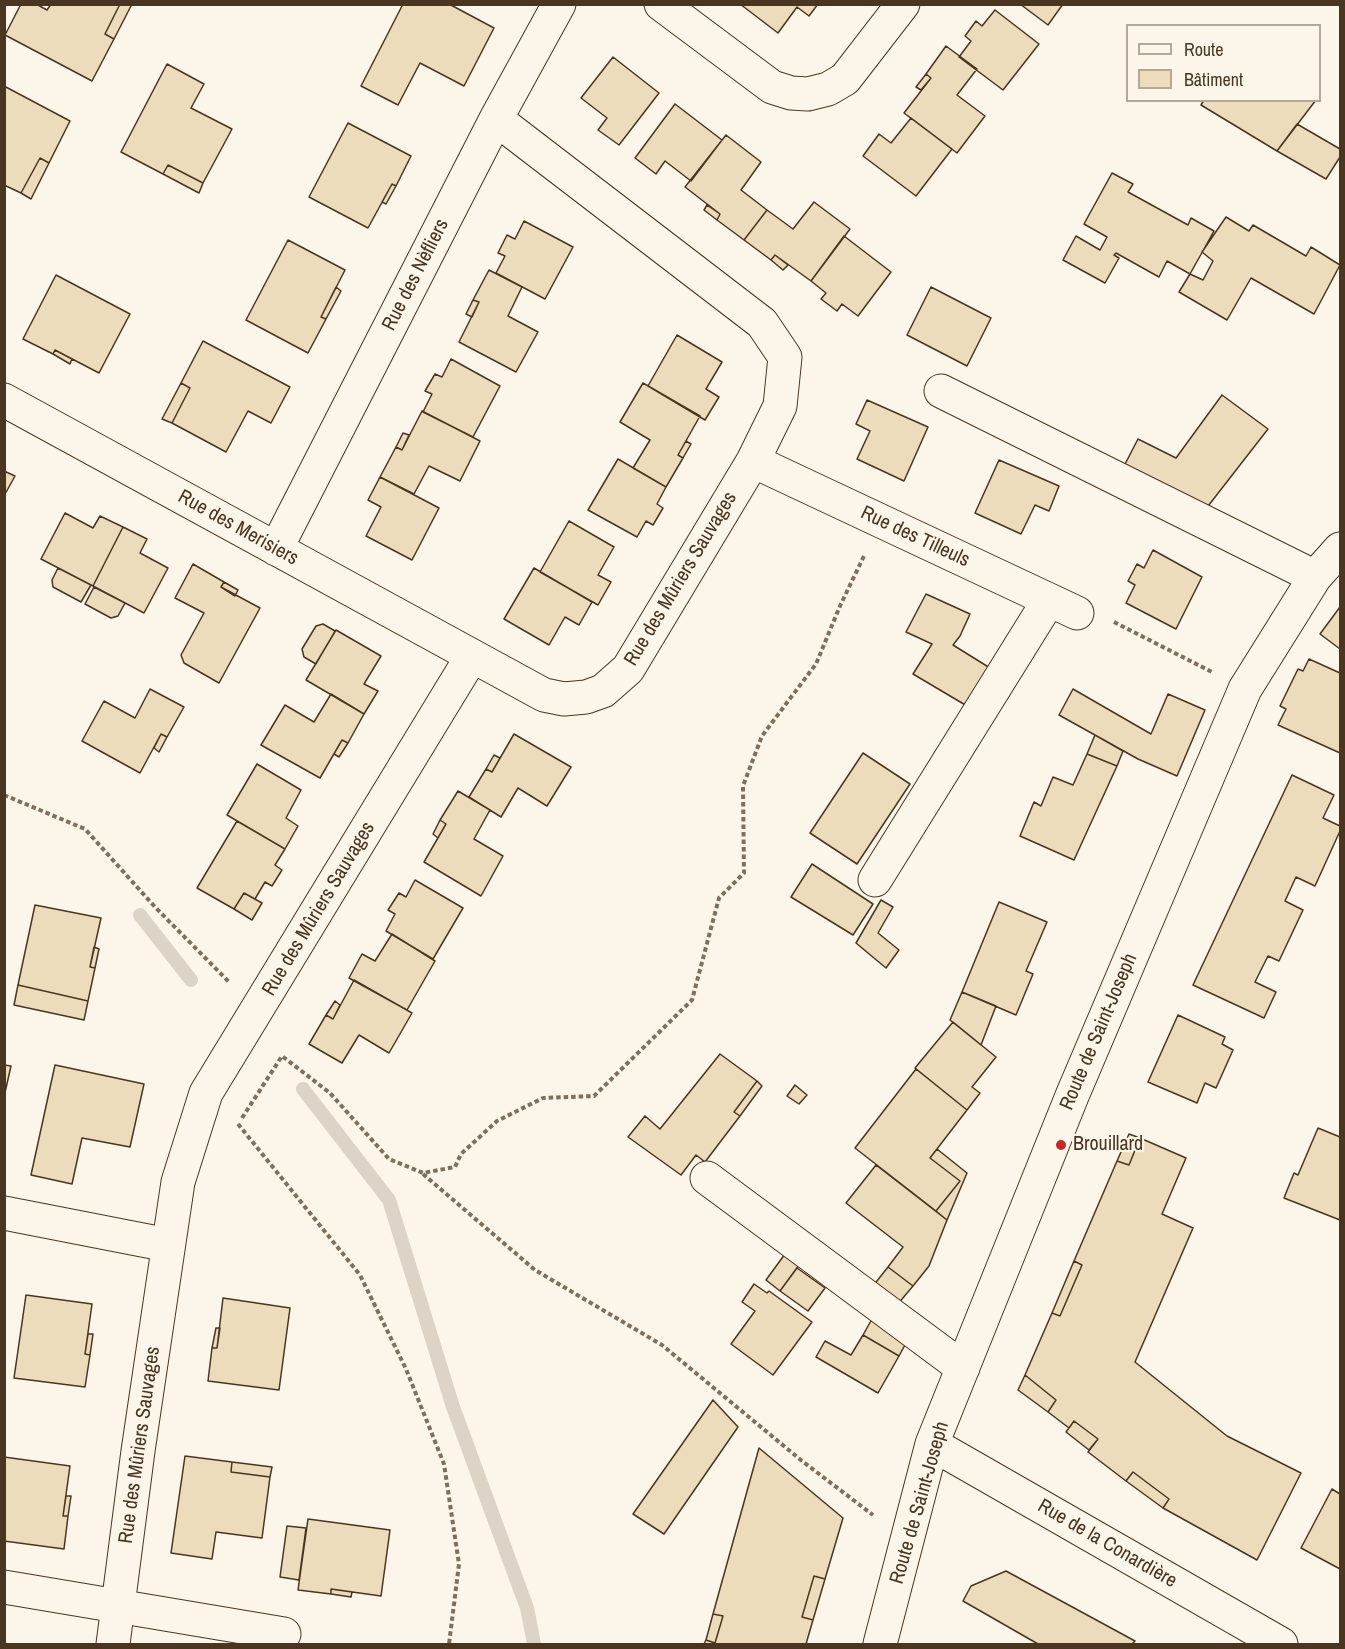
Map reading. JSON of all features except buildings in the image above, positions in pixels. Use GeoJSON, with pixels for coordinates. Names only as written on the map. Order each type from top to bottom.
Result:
{"type":"FeatureCollection","features":[{"type":"Feature","properties":{"kind":"street","name":"Rue des Nèfliers"},"geometry":{"type":"LineString","coordinates":[[276,549],[496,119],[559,4]]}},
{"type":"Feature","properties":{"kind":"street"},"geometry":{"type":"LineString","coordinates":[[661,4],[772,87],[791,93],[808,94],[828,89],[845,79],[903,4]]}},
{"type":"Feature","properties":{"kind":"street","name":"Rue des Mûriers Sauvages"},"geometry":{"type":"LineString","coordinates":[[113,1644],[138,1451],[178,1182],[206,1093],[472,656],[544,695],[564,699],[586,697],[603,691],[617,681],[628,669],[753,461],[780,406],[784,357],[762,323],[496,119]]}},
{"type":"Feature","properties":{"kind":"street"},"geometry":{"type":"LineString","coordinates":[[940,391],[1315,577]]}},
{"type":"Feature","properties":{"kind":"street","name":"Rue des Merisiers"},"geometry":{"type":"LineString","coordinates":[[4,400],[472,656]]}},
{"type":"Feature","properties":{"kind":"street","name":"Rue des Tilleuls"},"geometry":{"type":"LineString","coordinates":[[753,461],[1063,606]]}},
{"type":"Feature","properties":{"kind":"street","name":"Route de Saint-Joseph"},"geometry":{"type":"LineString","coordinates":[[880,1644],[932,1444],[1072,1096],[1245,688],[1315,577],[1341,549]]}},
{"type":"Feature","properties":{"kind":"street"},"geometry":{"type":"LineString","coordinates":[[875,880],[1063,606]]}},
{"type":"Feature","properties":{"kind":"street"},"geometry":{"type":"LineString","coordinates":[[707,1178],[963,1368]]}},
{"type":"Feature","properties":{"kind":"street"},"geometry":{"type":"LineString","coordinates":[[4,1213],[168,1245]]}},
{"type":"Feature","properties":{"kind":"street","name":"Rue de la Conardière"},"geometry":{"type":"LineString","coordinates":[[932,1444],[1281,1644]]}},
{"type":"Feature","properties":{"kind":"street"},"geometry":{"type":"LineString","coordinates":[[4,1587],[119,1604],[284,1634]]}},
{"type":"Feature","properties":{"kind":"path"},"geometry":{"type":"LineString","coordinates":[[423,1173],[454,1167],[461,1154],[497,1121],[543,1098],[594,1096],[692,1000],[719,898],[744,873],[743,786],[762,736],[816,664],[840,606],[882,522]]}},
{"type":"Feature","properties":{"kind":"path"},"geometry":{"type":"LineString","coordinates":[[1063,606],[1110,620],[1245,688]]}},
{"type":"Feature","properties":{"kind":"path"},"geometry":{"type":"LineString","coordinates":[[4,795],[85,829],[155,907],[234,987]]}},
{"type":"Feature","properties":{"kind":"path"},"geometry":{"type":"LineString","coordinates":[[449,1644],[459,1564],[444,1464],[406,1369],[360,1275],[279,1173],[237,1126],[282,1056],[330,1093],[389,1159],[423,1173],[534,1270],[662,1345],[802,1461],[908,1542]]}},
{"type":"Feature","properties":{"kind":"waterway"},"geometry":{"type":"LineString","coordinates":[[140,915],[191,980]]}},
{"type":"Feature","properties":{"kind":"waterway"},"geometry":{"type":"LineString","coordinates":[[303,1089],[389,1200],[453,1407],[527,1608],[534,1644]]}},
{"type":"Feature","properties":{"kind":"place","name":"Brouillard"},"geometry":{"type":"Point","coordinates":[1061,1145]}}]}
